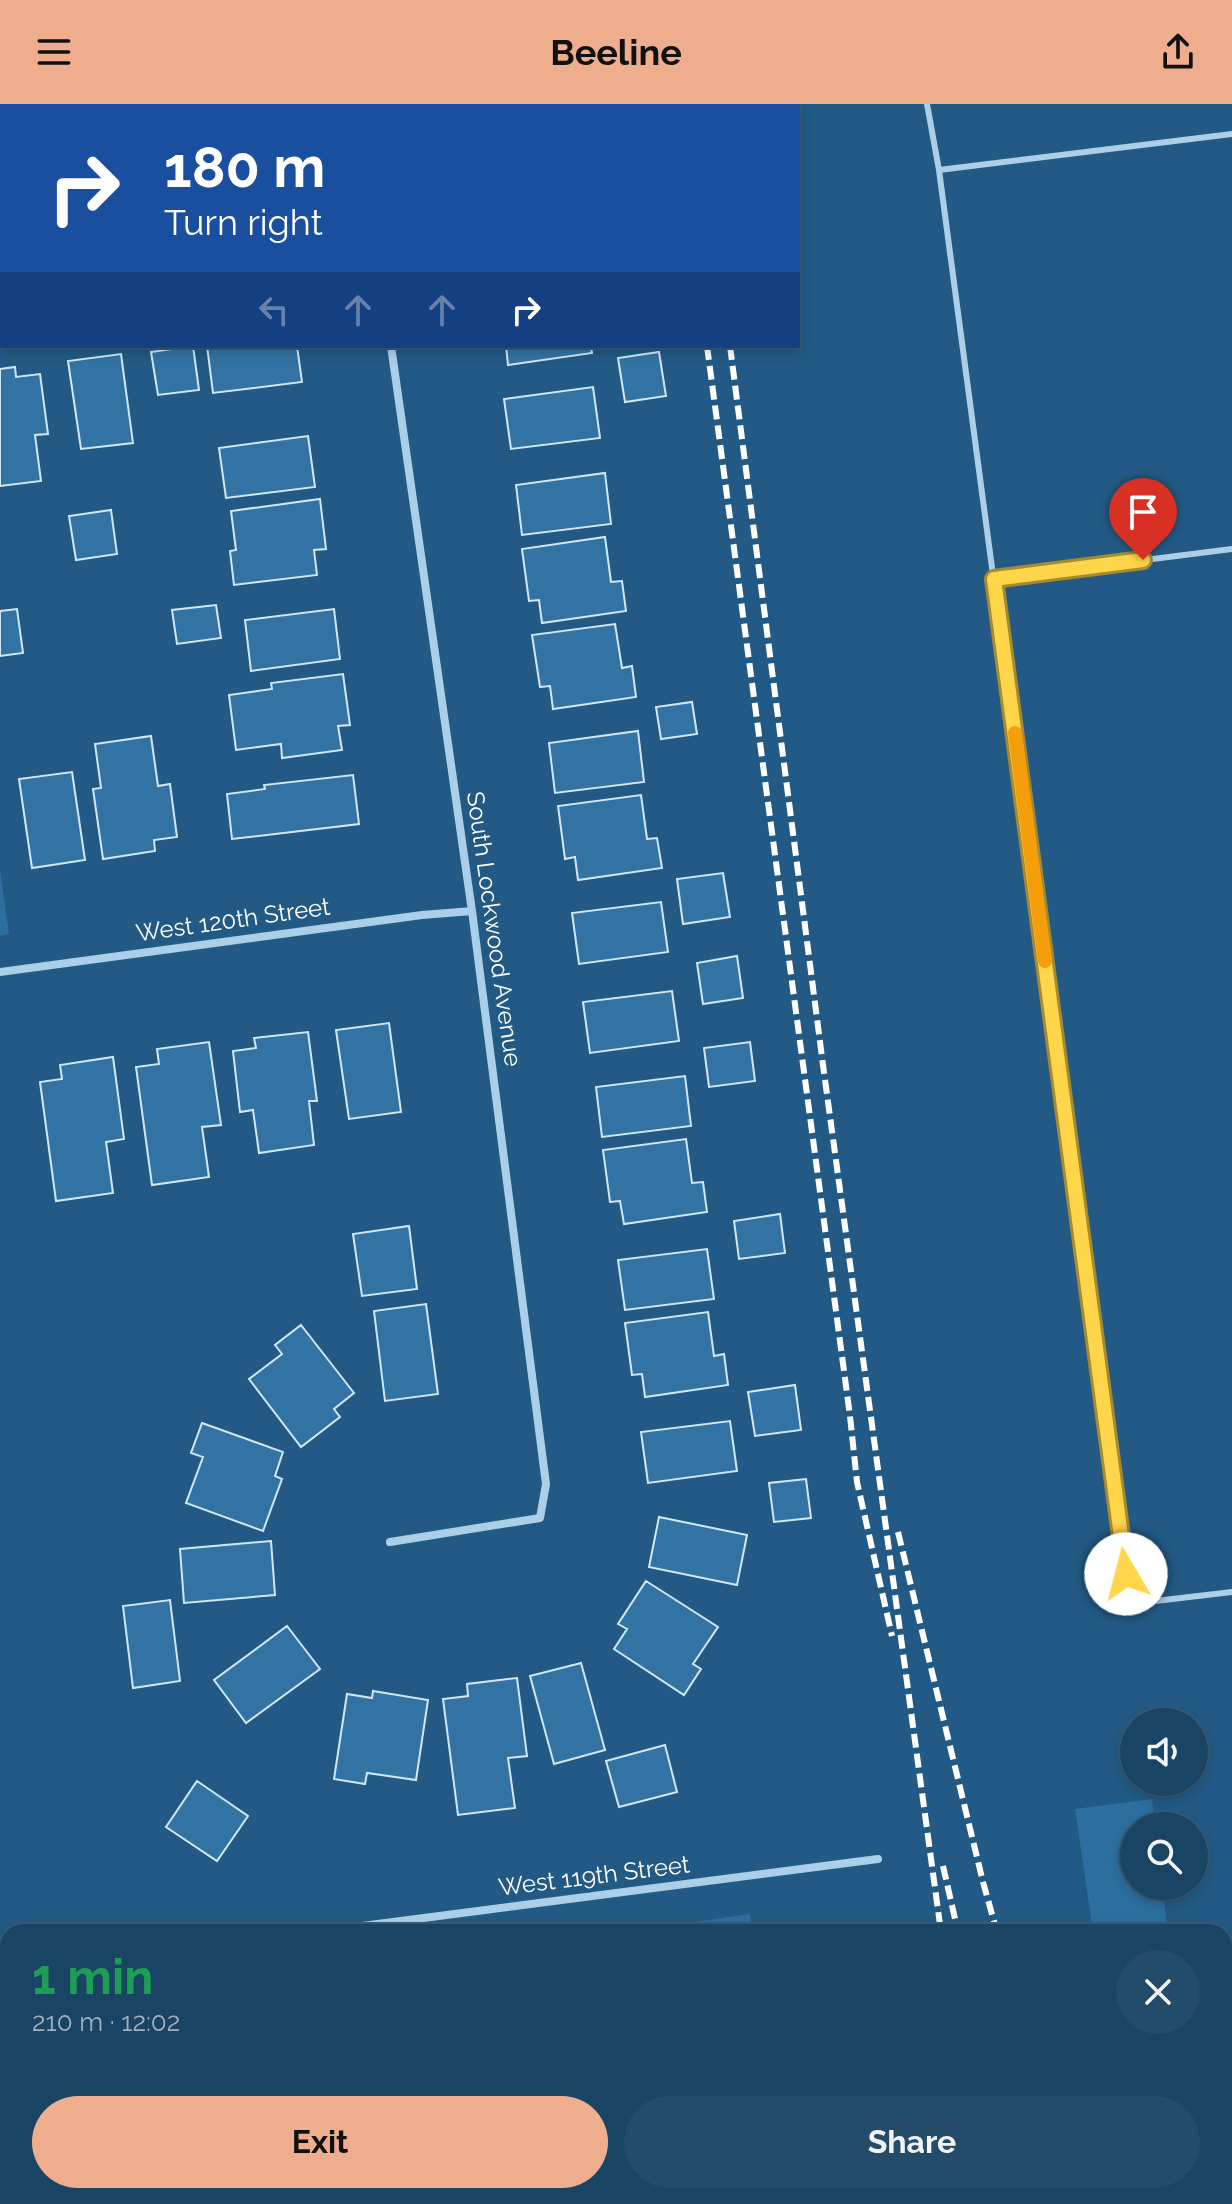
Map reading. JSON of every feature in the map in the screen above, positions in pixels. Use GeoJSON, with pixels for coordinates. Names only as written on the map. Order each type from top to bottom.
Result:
{"type":"FeatureCollection","features":[{"type":"Feature","properties":{"kind":"street","name":"South Lockwood Avenue"},"geometry":{"type":"LineString","coordinates":[[390,1542],[540,1518],[546,1484],[472,911],[391,348]]}},
{"type":"Feature","properties":{"kind":"street","name":"West 120th Street"},"geometry":{"type":"LineString","coordinates":[[0,972],[406,917],[472,911]]}},
{"type":"Feature","properties":{"kind":"street","name":"West 119th Street"},"geometry":{"type":"LineString","coordinates":[[378,1924],[878,1859]]}},
{"type":"Feature","properties":{"kind":"lane"},"geometry":{"type":"LineString","coordinates":[[927,104],[939,170],[1130,1604],[1232,1592]]}},
{"type":"Feature","properties":{"kind":"lane"},"geometry":{"type":"LineString","coordinates":[[939,170],[1232,134]]}},
{"type":"Feature","properties":{"kind":"lane"},"geometry":{"type":"LineString","coordinates":[[994,579],[1232,549]]}},
{"type":"Feature","properties":{"kind":"shaded area"},"geometry":{"type":"Polygon","coordinates":[[[0,869],[9,934],[0,936],[0,869]]]}},
{"type":"Feature","properties":{"kind":"shaded area"},"geometry":{"type":"Polygon","coordinates":[[[1152,1799],[1153,1812],[1120,1812],[1120,1900],[1164,1900],[1167,1924],[1092,1924],[1075,1809],[1152,1799]]]}},
{"type":"Feature","properties":{"kind":"shaded area"},"geometry":{"type":"Polygon","coordinates":[[[749,1914],[751,1924],[680,1924],[749,1914]]]}},
{"type":"Feature","properties":{"kind":"building"},"geometry":{"type":"Polygon","coordinates":[[[193,348],[199,390],[158,395],[151,352],[193,348]]]}},
{"type":"Feature","properties":{"kind":"building"},"geometry":{"type":"Polygon","coordinates":[[[207,348],[297,348],[302,382],[213,393],[207,348]]]}},
{"type":"Feature","properties":{"kind":"building"},"geometry":{"type":"Polygon","coordinates":[[[506,348],[591,348],[592,353],[508,365],[506,348]]]}},
{"type":"Feature","properties":{"kind":"building"},"geometry":{"type":"Polygon","coordinates":[[[659,352],[666,396],[625,402],[618,358],[659,352]]]}},
{"type":"Feature","properties":{"kind":"building"},"geometry":{"type":"Polygon","coordinates":[[[121,354],[133,443],[81,449],[68,361],[121,354]]]}},
{"type":"Feature","properties":{"kind":"building"},"geometry":{"type":"Polygon","coordinates":[[[15,367],[16,377],[40,374],[48,434],[35,435],[41,481],[0,486],[0,369],[15,367]]]}},
{"type":"Feature","properties":{"kind":"building"},"geometry":{"type":"Polygon","coordinates":[[[593,387],[600,438],[511,449],[504,399],[593,387]]]}},
{"type":"Feature","properties":{"kind":"building"},"geometry":{"type":"Polygon","coordinates":[[[308,436],[315,487],[226,498],[219,448],[308,436]]]}},
{"type":"Feature","properties":{"kind":"building"},"geometry":{"type":"Polygon","coordinates":[[[605,473],[611,524],[522,535],[516,485],[605,473]]]}},
{"type":"Feature","properties":{"kind":"building"},"geometry":{"type":"Polygon","coordinates":[[[320,499],[326,549],[314,550],[317,575],[234,585],[230,551],[236,550],[231,511],[320,499]]]}},
{"type":"Feature","properties":{"kind":"building"},"geometry":{"type":"Polygon","coordinates":[[[111,510],[117,554],[76,560],[69,516],[111,510]]]}},
{"type":"Feature","properties":{"kind":"building"},"geometry":{"type":"Polygon","coordinates":[[[605,537],[611,582],[622,581],[626,611],[542,623],[539,600],[529,601],[522,549],[605,537]]]}},
{"type":"Feature","properties":{"kind":"building"},"geometry":{"type":"Polygon","coordinates":[[[216,605],[221,638],[177,644],[172,610],[216,605]]]}},
{"type":"Feature","properties":{"kind":"building"},"geometry":{"type":"Polygon","coordinates":[[[17,609],[23,653],[0,656],[0,611],[17,609]]]}},
{"type":"Feature","properties":{"kind":"building"},"geometry":{"type":"Polygon","coordinates":[[[334,609],[340,659],[251,671],[245,620],[334,609]]]}},
{"type":"Feature","properties":{"kind":"building"},"geometry":{"type":"Polygon","coordinates":[[[615,624],[622,668],[632,666],[636,697],[553,709],[550,686],[540,687],[532,635],[615,624]]]}},
{"type":"Feature","properties":{"kind":"building"},"geometry":{"type":"Polygon","coordinates":[[[343,674],[350,725],[338,726],[342,750],[282,758],[281,744],[236,750],[229,695],[272,689],[271,683],[343,674]]]}},
{"type":"Feature","properties":{"kind":"building"},"geometry":{"type":"Polygon","coordinates":[[[692,702],[697,734],[661,739],[656,707],[692,702]]]}},
{"type":"Feature","properties":{"kind":"building"},"geometry":{"type":"Polygon","coordinates":[[[638,731],[644,782],[555,793],[549,743],[638,731]]]}},
{"type":"Feature","properties":{"kind":"building"},"geometry":{"type":"Polygon","coordinates":[[[151,736],[158,786],[170,784],[177,837],[154,840],[155,851],[103,859],[93,789],[101,788],[95,744],[151,736]]]}},
{"type":"Feature","properties":{"kind":"building"},"geometry":{"type":"Polygon","coordinates":[[[72,772],[85,860],[32,868],[19,779],[72,772]]]}},
{"type":"Feature","properties":{"kind":"building"},"geometry":{"type":"Polygon","coordinates":[[[353,775],[359,824],[232,839],[227,794],[265,789],[264,785],[353,775]]]}},
{"type":"Feature","properties":{"kind":"building"},"geometry":{"type":"Polygon","coordinates":[[[641,795],[647,839],[657,838],[662,868],[578,880],[575,857],[565,859],[558,806],[641,795]]]}},
{"type":"Feature","properties":{"kind":"building"},"geometry":{"type":"Polygon","coordinates":[[[723,873],[730,917],[683,924],[677,879],[723,873]]]}},
{"type":"Feature","properties":{"kind":"building"},"geometry":{"type":"Polygon","coordinates":[[[661,902],[668,952],[579,964],[572,913],[661,902]]]}},
{"type":"Feature","properties":{"kind":"building"},"geometry":{"type":"Polygon","coordinates":[[[737,956],[743,998],[703,1004],[697,963],[737,956]]]}},
{"type":"Feature","properties":{"kind":"building"},"geometry":{"type":"Polygon","coordinates":[[[672,991],[679,1041],[590,1053],[583,1002],[672,991]]]}},
{"type":"Feature","properties":{"kind":"building"},"geometry":{"type":"Polygon","coordinates":[[[389,1023],[401,1112],[349,1119],[336,1030],[389,1023]]]}},
{"type":"Feature","properties":{"kind":"building"},"geometry":{"type":"Polygon","coordinates":[[[308,1032],[317,1101],[309,1101],[314,1145],[259,1153],[253,1110],[240,1112],[233,1051],[256,1048],[254,1038],[308,1032]]]}},
{"type":"Feature","properties":{"kind":"building"},"geometry":{"type":"Polygon","coordinates":[[[209,1042],[221,1125],[202,1127],[209,1177],[152,1185],[136,1067],[159,1064],[157,1049],[209,1042]]]}},
{"type":"Feature","properties":{"kind":"building"},"geometry":{"type":"Polygon","coordinates":[[[750,1042],[755,1081],[709,1087],[704,1048],[750,1042]]]}},
{"type":"Feature","properties":{"kind":"building"},"geometry":{"type":"Polygon","coordinates":[[[113,1057],[124,1139],[106,1142],[113,1193],[56,1201],[40,1082],[62,1079],[60,1065],[113,1057]]]}},
{"type":"Feature","properties":{"kind":"building"},"geometry":{"type":"Polygon","coordinates":[[[685,1076],[691,1126],[602,1137],[596,1087],[685,1076]]]}},
{"type":"Feature","properties":{"kind":"building"},"geometry":{"type":"Polygon","coordinates":[[[686,1139],[692,1183],[703,1182],[707,1212],[624,1224],[620,1201],[610,1202],[603,1150],[686,1139]]]}},
{"type":"Feature","properties":{"kind":"building"},"geometry":{"type":"Polygon","coordinates":[[[780,1214],[785,1253],[739,1259],[734,1221],[780,1214]]]}},
{"type":"Feature","properties":{"kind":"building"},"geometry":{"type":"Polygon","coordinates":[[[409,1226],[417,1289],[362,1296],[353,1234],[409,1226]]]}},
{"type":"Feature","properties":{"kind":"building"},"geometry":{"type":"Polygon","coordinates":[[[707,1249],[714,1299],[625,1310],[618,1260],[707,1249]]]}},
{"type":"Feature","properties":{"kind":"building"},"geometry":{"type":"Polygon","coordinates":[[[426,1304],[438,1394],[385,1401],[374,1311],[426,1304]]]}},
{"type":"Feature","properties":{"kind":"building"},"geometry":{"type":"Polygon","coordinates":[[[708,1312],[714,1356],[724,1354],[728,1385],[645,1397],[642,1374],[632,1375],[625,1323],[708,1312]]]}},
{"type":"Feature","properties":{"kind":"building"},"geometry":{"type":"Polygon","coordinates":[[[301,1325],[354,1393],[334,1409],[340,1417],[301,1447],[249,1379],[282,1354],[275,1345],[301,1325]]]}},
{"type":"Feature","properties":{"kind":"building"},"geometry":{"type":"Polygon","coordinates":[[[795,1385],[801,1430],[755,1436],[748,1392],[795,1385]]]}},
{"type":"Feature","properties":{"kind":"building"},"geometry":{"type":"Polygon","coordinates":[[[730,1421],[737,1471],[648,1483],[641,1432],[730,1421]]]}},
{"type":"Feature","properties":{"kind":"building"},"geometry":{"type":"Polygon","coordinates":[[[202,1423],[283,1452],[275,1476],[282,1479],[263,1531],[186,1503],[203,1457],[191,1453],[202,1423]]]}},
{"type":"Feature","properties":{"kind":"building"},"geometry":{"type":"Polygon","coordinates":[[[806,1479],[811,1518],[774,1522],[769,1483],[806,1479]]]}},
{"type":"Feature","properties":{"kind":"building"},"geometry":{"type":"Polygon","coordinates":[[[659,1517],[747,1535],[737,1585],[649,1567],[659,1517]]]}},
{"type":"Feature","properties":{"kind":"building"},"geometry":{"type":"Polygon","coordinates":[[[271,1541],[275,1595],[184,1603],[180,1549],[271,1541]]]}},
{"type":"Feature","properties":{"kind":"building"},"geometry":{"type":"Polygon","coordinates":[[[646,1581],[718,1627],[693,1664],[701,1669],[684,1695],[614,1649],[627,1629],[618,1624],[646,1581]]]}},
{"type":"Feature","properties":{"kind":"building"},"geometry":{"type":"Polygon","coordinates":[[[170,1600],[180,1681],[133,1688],[123,1606],[170,1600]]]}},
{"type":"Feature","properties":{"kind":"building"},"geometry":{"type":"Polygon","coordinates":[[[287,1626],[320,1669],[246,1723],[214,1680],[287,1626]]]}},
{"type":"Feature","properties":{"kind":"building"},"geometry":{"type":"Polygon","coordinates":[[[581,1663],[605,1750],[554,1764],[530,1676],[581,1663]]]}},
{"type":"Feature","properties":{"kind":"building"},"geometry":{"type":"Polygon","coordinates":[[[517,1678],[527,1756],[508,1758],[515,1808],[458,1815],[443,1699],[468,1696],[467,1684],[517,1678]]]}},
{"type":"Feature","properties":{"kind":"building"},"geometry":{"type":"Polygon","coordinates":[[[373,1691],[428,1700],[416,1780],[367,1773],[365,1784],[334,1779],[347,1694],[372,1698],[373,1691]]]}},
{"type":"Feature","properties":{"kind":"building"},"geometry":{"type":"Polygon","coordinates":[[[665,1745],[677,1792],[619,1807],[606,1761],[665,1745]]]}},
{"type":"Feature","properties":{"kind":"building"},"geometry":{"type":"Polygon","coordinates":[[[197,1781],[248,1816],[217,1861],[166,1827],[197,1781]]]}},
{"type":"Feature","properties":{"kind":"railway"},"geometry":{"type":"LineString","coordinates":[[707,348],[857,1482],[892,1636]]}},
{"type":"Feature","properties":{"kind":"railway"},"geometry":{"type":"LineString","coordinates":[[730,348],[823,1065],[940,1924]]}},
{"type":"Feature","properties":{"kind":"railway"},"geometry":{"type":"LineString","coordinates":[[898,1532],[995,1924]]}},
{"type":"Feature","properties":{"kind":"railway"},"geometry":{"type":"LineString","coordinates":[[943,1866],[956,1924]]}},
{"type":"Feature","properties":{"kind":"slow traffic"},"geometry":{"type":"LineString","coordinates":[[1015,733],[1045,961]]}},
{"type":"Feature","properties":{"kind":"route"},"geometry":{"type":"LineString","coordinates":[[1126,1574],[994,579],[1143,560]]}}]}
